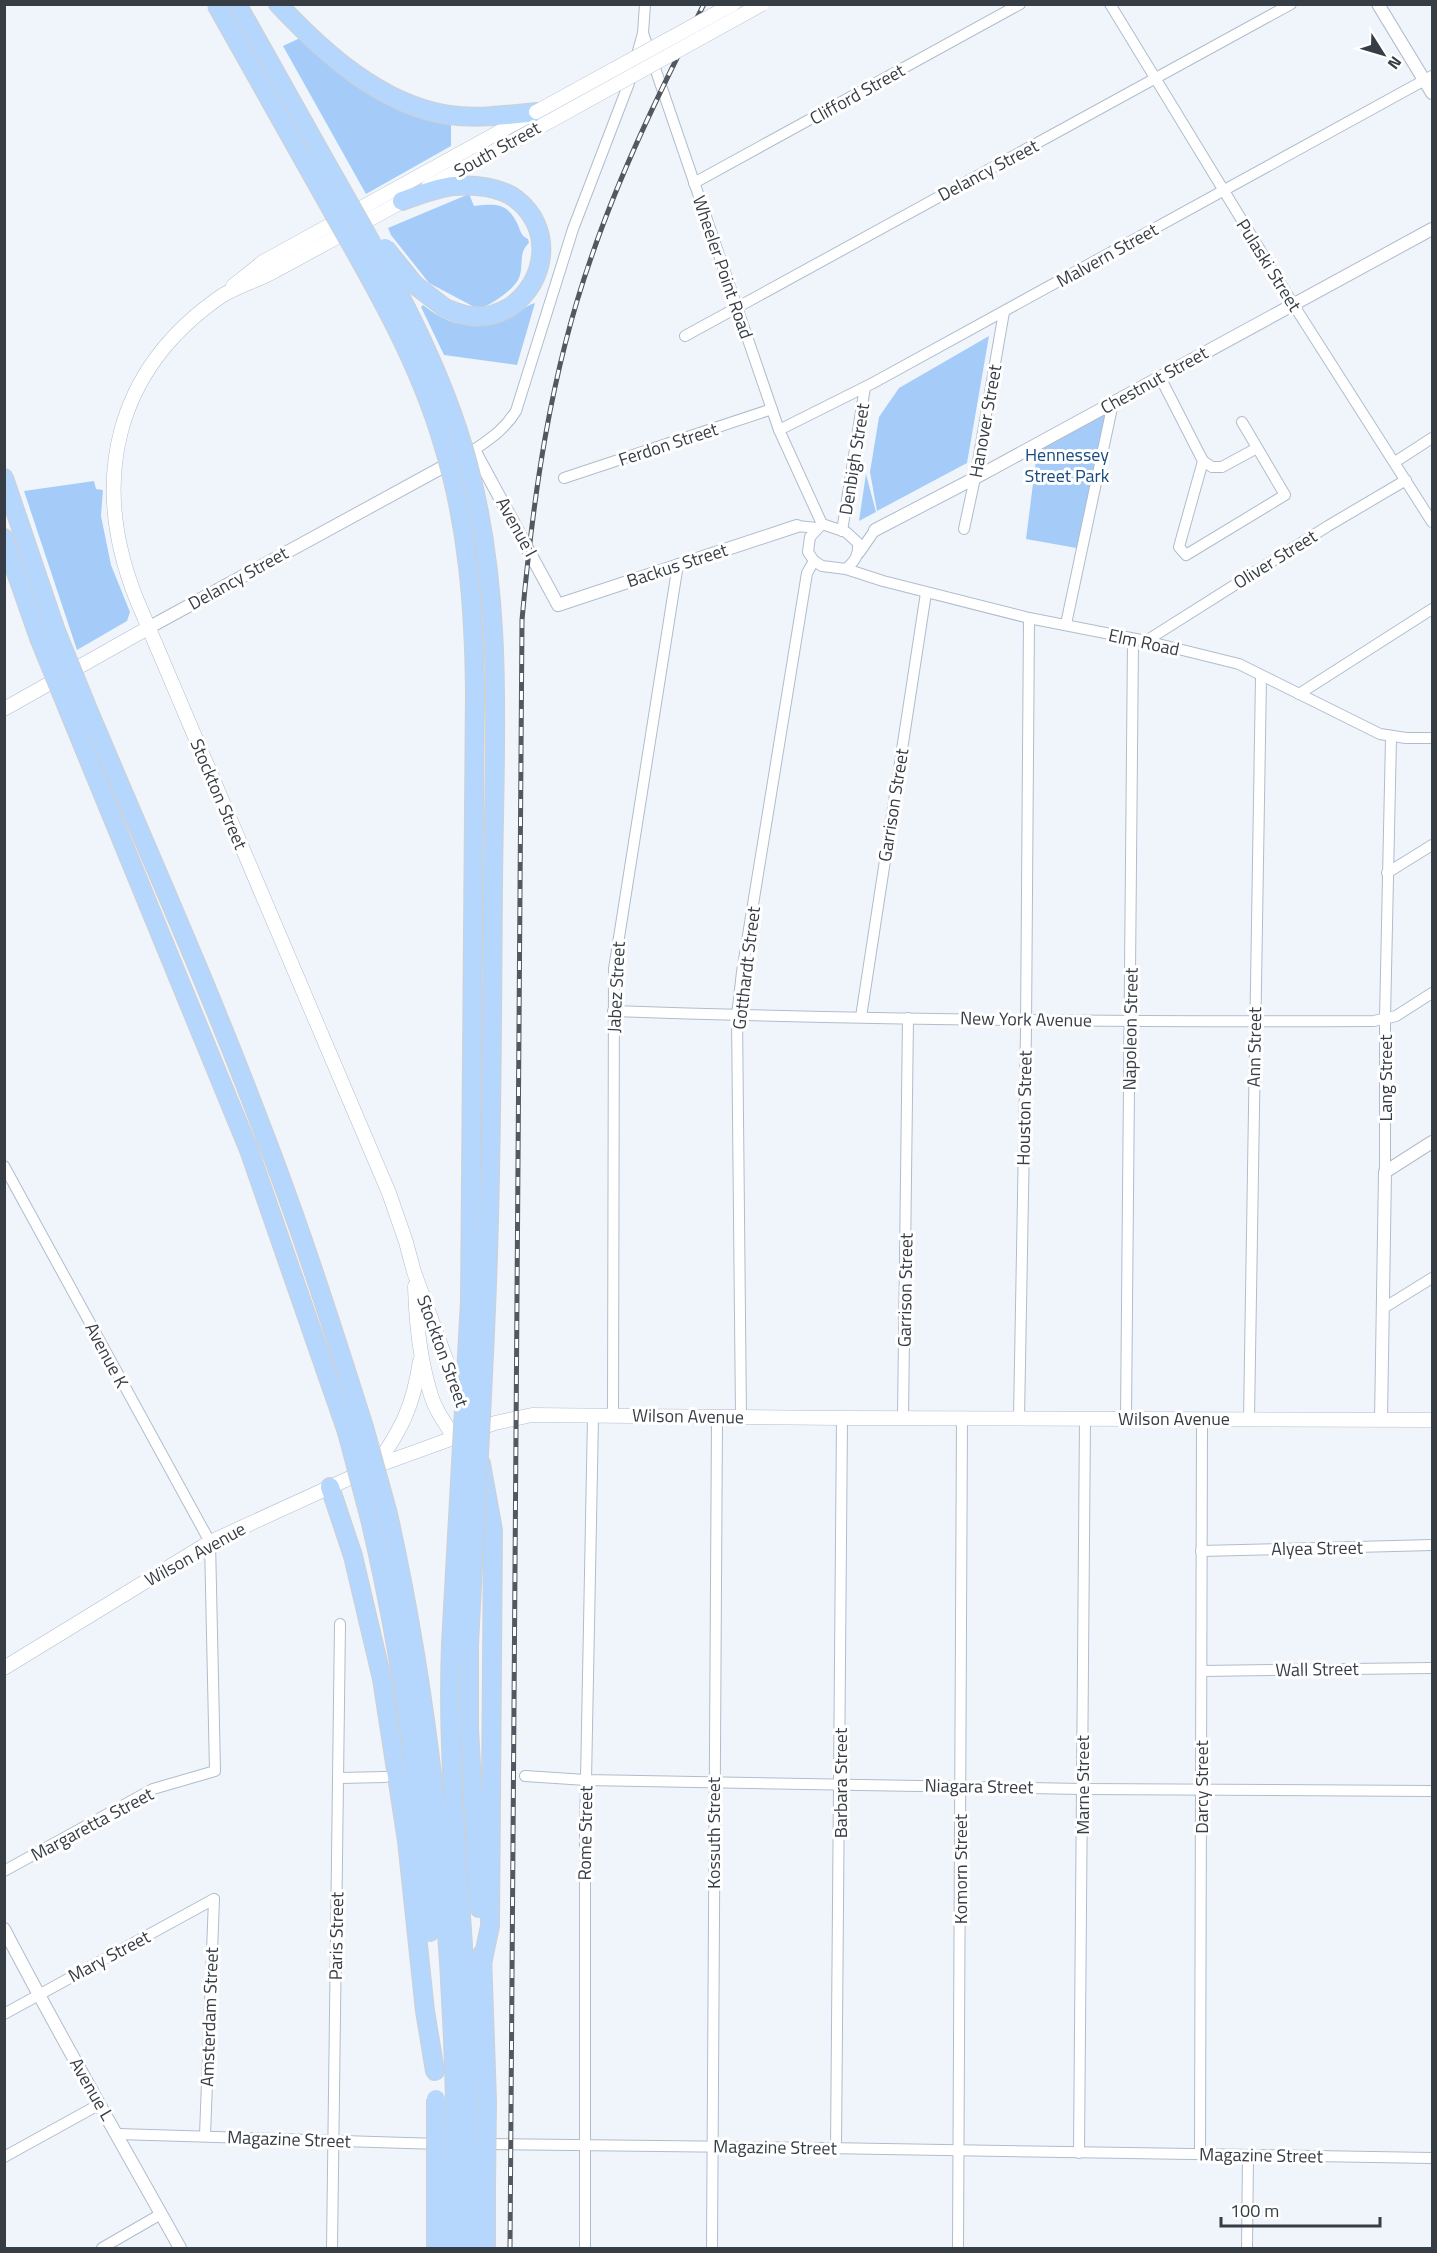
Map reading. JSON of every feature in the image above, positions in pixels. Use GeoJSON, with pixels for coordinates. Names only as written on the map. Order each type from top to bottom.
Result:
{"type":"FeatureCollection","features":[{"type":"Feature","properties":{"kind":"highway"},"geometry":{"type":"LineString","coordinates":[[216,4],[374,285],[409,354],[443,443],[465,538],[473,614],[475,681],[470,1302],[460,1645],[470,1738],[482,1964]]}},
{"type":"Feature","properties":{"kind":"highway"},"geometry":{"type":"LineString","coordinates":[[237,4],[404,303],[441,382],[473,483],[481,519],[489,577],[494,693],[489,1207],[452,1743],[466,1984],[470,2100],[461,2186],[468,2248]]}},
{"type":"Feature","properties":{"kind":"highway"},"geometry":{"type":"LineString","coordinates":[[278,4],[333,56],[394,97],[435,112],[476,117],[539,118]]}},
{"type":"Feature","properties":{"kind":"highway"},"geometry":{"type":"LineString","coordinates":[[320,152],[402,270],[424,294],[444,308],[472,317],[490,316],[506,310],[530,288],[538,273],[542,246],[534,220],[515,198],[484,187],[452,186],[402,201]]}},
{"type":"Feature","properties":{"kind":"highway"},"geometry":{"type":"LineString","coordinates":[[4,478],[48,634]]}},
{"type":"Feature","properties":{"kind":"highway"},"geometry":{"type":"LineString","coordinates":[[4,538],[48,634],[80,716],[207,991],[255,1110],[318,1283],[417,1659],[435,1792],[450,1967],[470,2100]]}},
{"type":"Feature","properties":{"kind":"highway"},"geometry":{"type":"LineString","coordinates":[[454,2248],[482,1964],[490,1926],[493,1530],[484,1477],[472,1430]]}},
{"type":"Feature","properties":{"kind":"highway"},"geometry":{"type":"LineString","coordinates":[[330,1487],[360,1582],[385,1697],[407,1841],[425,2011],[435,2071]]}},
{"type":"Feature","properties":{"kind":"highway"},"geometry":{"type":"LineString","coordinates":[[379,1517],[415,1776],[429,1918],[436,2099],[461,2186],[486,2248]]}},
{"type":"Feature","properties":{"kind":"highway"},"geometry":{"type":"LineString","coordinates":[[436,2248],[461,2186]]}},
{"type":"Feature","properties":{"kind":"main road","name":"South Street"},"geometry":{"type":"LineString","coordinates":[[230,290],[268,274],[402,201],[733,4]]}},
{"type":"Feature","properties":{"kind":"main road","name":"South Street"},"geometry":{"type":"LineString","coordinates":[[190,320],[263,262],[762,4]]}},
{"type":"Feature","properties":{"kind":"main road","name":"Stockton Street"},"geometry":{"type":"LineString","coordinates":[[190,320],[162,350],[141,381],[126,416],[115,467],[114,511],[119,548],[148,628],[389,1193],[414,1272],[472,1430]]}},
{"type":"Feature","properties":{"kind":"main road","name":"Delancy Street"},"geometry":{"type":"LineString","coordinates":[[4,709],[148,628]]}},
{"type":"Feature","properties":{"kind":"main road","name":"Stockton Street"},"geometry":{"type":"LineString","coordinates":[[414,1272],[416,1309],[430,1394],[441,1418],[454,1437]]}},
{"type":"Feature","properties":{"kind":"main road"},"geometry":{"type":"LineString","coordinates":[[376,1466],[399,1433],[406,1418],[416,1390],[421,1347]]}},
{"type":"Feature","properties":{"kind":"main road","name":"Wilson Avenue"},"geometry":{"type":"LineString","coordinates":[[4,1668],[210,1542],[376,1466],[472,1430],[532,1415],[717,1418],[1432,1420]]}},
{"type":"Feature","properties":{"kind":"street","name":"Wheeler Point Road"},"geometry":{"type":"LineString","coordinates":[[645,4],[644,33],[694,183],[779,430],[820,526]]}},
{"type":"Feature","properties":{"kind":"street","name":"Clifford Street"},"geometry":{"type":"LineString","coordinates":[[694,183],[1020,4]]}},
{"type":"Feature","properties":{"kind":"street","name":"Pulaski Street"},"geometry":{"type":"LineString","coordinates":[[1110,4],[1157,78],[1223,192],[1432,522]]}},
{"type":"Feature","properties":{"kind":"street","name":"Delancy Street"},"geometry":{"type":"LineString","coordinates":[[685,336],[1292,4]]}},
{"type":"Feature","properties":{"kind":"street"},"geometry":{"type":"LineString","coordinates":[[1378,4],[1429,78],[1432,93]]}},
{"type":"Feature","properties":{"kind":"street"},"geometry":{"type":"LineString","coordinates":[[474,450],[508,424],[516,411],[573,229],[629,82],[644,33]]}},
{"type":"Feature","properties":{"kind":"street","name":"Malvern Street"},"geometry":{"type":"LineString","coordinates":[[779,430],[865,387],[1004,312],[1429,78]]}},
{"type":"Feature","properties":{"kind":"street","name":"Chestnut Street"},"geometry":{"type":"LineString","coordinates":[[875,530],[1432,229]]}},
{"type":"Feature","properties":{"kind":"street","name":"Hanover Street"},"geometry":{"type":"LineString","coordinates":[[964,530],[1004,312]]}},
{"type":"Feature","properties":{"kind":"street"},"geometry":{"type":"LineString","coordinates":[[1160,377],[1203,461],[1212,467],[1222,467],[1257,448]]}},
{"type":"Feature","properties":{"kind":"street","name":"Denbigh Street"},"geometry":{"type":"LineString","coordinates":[[847,534],[865,387]]}},
{"type":"Feature","properties":{"kind":"street"},"geometry":{"type":"LineString","coordinates":[[1066,624],[1113,403]]}},
{"type":"Feature","properties":{"kind":"street","name":"Ferdon Street"},"geometry":{"type":"LineString","coordinates":[[564,478],[772,409]]}},
{"type":"Feature","properties":{"kind":"street"},"geometry":{"type":"LineString","coordinates":[[1203,461],[1179,547],[1186,555],[1285,495],[1242,422]]}},
{"type":"Feature","properties":{"kind":"street"},"geometry":{"type":"LineString","coordinates":[[1395,462],[1432,438]]}},
{"type":"Feature","properties":{"kind":"street","name":"Delancy Street"},"geometry":{"type":"LineString","coordinates":[[148,628],[474,450]]}},
{"type":"Feature","properties":{"kind":"street","name":"Avenue I"},"geometry":{"type":"LineString","coordinates":[[474,450],[558,604]]}},
{"type":"Feature","properties":{"kind":"street","name":"Oliver Street"},"geometry":{"type":"LineString","coordinates":[[1146,641],[1328,526],[1406,480]]}},
{"type":"Feature","properties":{"kind":"street"},"geometry":{"type":"LineString","coordinates":[[797,526],[820,526],[847,534],[858,543],[859,553]]}},
{"type":"Feature","properties":{"kind":"street"},"geometry":{"type":"LineString","coordinates":[[797,526],[810,537]]}},
{"type":"Feature","properties":{"kind":"street","name":"Backus Street"},"geometry":{"type":"LineString","coordinates":[[558,604],[797,526]]}},
{"type":"Feature","properties":{"kind":"street"},"geometry":{"type":"LineString","coordinates":[[820,526],[810,537],[808,552],[814,561],[822,566],[846,569],[875,530]]}},
{"type":"Feature","properties":{"kind":"street"},"geometry":{"type":"LineString","coordinates":[[847,534],[875,530]]}},
{"type":"Feature","properties":{"kind":"street","name":"Gotthardt Street"},"geometry":{"type":"LineString","coordinates":[[741,1417],[737,1016],[744,960],[807,573],[814,561]]}},
{"type":"Feature","properties":{"kind":"street","name":"Jabez Street"},"geometry":{"type":"LineString","coordinates":[[613,1415],[614,969],[678,564]]}},
{"type":"Feature","properties":{"kind":"street","name":"Elm Road"},"geometry":{"type":"LineString","coordinates":[[846,569],[926,593],[1029,618],[1146,641],[1239,664],[1380,734],[1391,737],[1432,738]]}},
{"type":"Feature","properties":{"kind":"street","name":"Garrison Street"},"geometry":{"type":"LineString","coordinates":[[861,1017],[926,593]]}},
{"type":"Feature","properties":{"kind":"street"},"geometry":{"type":"LineString","coordinates":[[1299,694],[1432,609]]}},
{"type":"Feature","properties":{"kind":"street","name":"Houston Street"},"geometry":{"type":"LineString","coordinates":[[1019,1418],[1026,1020],[1029,618]]}},
{"type":"Feature","properties":{"kind":"street","name":"Napoleon Street"},"geometry":{"type":"LineString","coordinates":[[1126,1418],[1133,639]]}},
{"type":"Feature","properties":{"kind":"street","name":"Ann Street"},"geometry":{"type":"LineString","coordinates":[[1250,1418],[1254,1022],[1261,676]]}},
{"type":"Feature","properties":{"kind":"street","name":"Lang Street"},"geometry":{"type":"LineString","coordinates":[[1381,1420],[1387,873],[1391,737]]}},
{"type":"Feature","properties":{"kind":"street"},"geometry":{"type":"LineString","coordinates":[[1387,873],[1432,845]]}},
{"type":"Feature","properties":{"kind":"street","name":"New York Avenue"},"geometry":{"type":"LineString","coordinates":[[613,1011],[737,1016],[1026,1020],[1374,1021],[1396,1016],[1432,993]]}},
{"type":"Feature","properties":{"kind":"street","name":"Garrison Street"},"geometry":{"type":"LineString","coordinates":[[903,1417],[908,1018]]}},
{"type":"Feature","properties":{"kind":"street"},"geometry":{"type":"LineString","coordinates":[[1384,1172],[1432,1142]]}},
{"type":"Feature","properties":{"kind":"street","name":"Avenue K"},"geometry":{"type":"LineString","coordinates":[[4,1166],[210,1542]]}},
{"type":"Feature","properties":{"kind":"street"},"geometry":{"type":"LineString","coordinates":[[1382,1309],[1432,1278]]}},
{"type":"Feature","properties":{"kind":"street","name":"Rome Street"},"geometry":{"type":"LineString","coordinates":[[585,2248],[586,1780],[593,1417]]}},
{"type":"Feature","properties":{"kind":"street","name":"Kossuth Street"},"geometry":{"type":"LineString","coordinates":[[712,2248],[713,1782],[717,1418]]}},
{"type":"Feature","properties":{"kind":"street","name":"Barbara Street"},"geometry":{"type":"LineString","coordinates":[[836,2148],[842,1418]]}},
{"type":"Feature","properties":{"kind":"street","name":"Komorn Street"},"geometry":{"type":"LineString","coordinates":[[958,2248],[962,1418]]}},
{"type":"Feature","properties":{"kind":"street","name":"Marne Street"},"geometry":{"type":"LineString","coordinates":[[1079,2153],[1084,1418]]}},
{"type":"Feature","properties":{"kind":"street","name":"Darcy Street"},"geometry":{"type":"LineString","coordinates":[[1200,2154],[1202,1419]]}},
{"type":"Feature","properties":{"kind":"street","name":"Margaretta Street"},"geometry":{"type":"LineString","coordinates":[[4,1871],[153,1789],[215,1771],[210,1542]]}},
{"type":"Feature","properties":{"kind":"street","name":"Alyea Street"},"geometry":{"type":"LineString","coordinates":[[1201,1551],[1432,1545]]}},
{"type":"Feature","properties":{"kind":"street","name":"Paris Street"},"geometry":{"type":"LineString","coordinates":[[332,2248],[340,1624]]}},
{"type":"Feature","properties":{"kind":"street","name":"Wall Street"},"geometry":{"type":"LineString","coordinates":[[1202,1671],[1432,1668]]}},
{"type":"Feature","properties":{"kind":"street","name":"Niagara Street"},"geometry":{"type":"LineString","coordinates":[[525,1776],[586,1780],[1082,1789],[1432,1791]]}},
{"type":"Feature","properties":{"kind":"street"},"geometry":{"type":"LineString","coordinates":[[339,1778],[385,1777]]}},
{"type":"Feature","properties":{"kind":"street","name":"Mary Street"},"geometry":{"type":"LineString","coordinates":[[4,2014],[214,1899]]}},
{"type":"Feature","properties":{"kind":"street","name":"Amsterdam Street"},"geometry":{"type":"LineString","coordinates":[[205,2135],[214,1899]]}},
{"type":"Feature","properties":{"kind":"street","name":"Avenue L"},"geometry":{"type":"LineString","coordinates":[[4,1929],[180,2248]]}},
{"type":"Feature","properties":{"kind":"street"},"geometry":{"type":"LineString","coordinates":[[4,2157],[100,2104]]}},
{"type":"Feature","properties":{"kind":"street","name":"Magazine Street"},"geometry":{"type":"LineString","coordinates":[[118,2134],[205,2135],[334,2142],[1432,2158]]}},
{"type":"Feature","properties":{"kind":"street"},"geometry":{"type":"LineString","coordinates":[[1247,2248],[1248,2155]]}},
{"type":"Feature","properties":{"kind":"street"},"geometry":{"type":"LineString","coordinates":[[102,2248],[161,2214]]}},
{"type":"Feature","properties":{"kind":"green space"},"geometry":{"type":"Polygon","coordinates":[[[300,38],[421,117],[451,124],[451,146],[366,194],[283,46],[300,38]]]}},
{"type":"Feature","properties":{"kind":"green space"},"geometry":{"type":"Polygon","coordinates":[[[469,194],[474,206],[494,205],[509,211],[529,243],[522,255],[519,278],[516,283],[501,297],[478,309],[429,283],[388,228],[469,194]]]}},
{"type":"Feature","properties":{"kind":"green space"},"geometry":{"type":"Polygon","coordinates":[[[535,303],[517,365],[444,355],[421,307],[423,305],[453,322],[484,325],[507,319],[535,303]]]}},
{"type":"Feature","properties":{"kind":"green space"},"geometry":{"type":"Polygon","coordinates":[[[989,336],[967,463],[877,511],[870,472],[879,417],[899,388],[989,336]]]}},
{"type":"Feature","properties":{"kind":"green space","name":"Hennessey Street Park"},"geometry":{"type":"Polygon","coordinates":[[[1113,403],[1082,549],[1026,539],[1038,444],[1113,403]]]}},
{"type":"Feature","properties":{"kind":"green space"},"geometry":{"type":"Polygon","coordinates":[[[866,474],[876,512],[859,521],[866,474]]]}},
{"type":"Feature","properties":{"kind":"green space"},"geometry":{"type":"Polygon","coordinates":[[[94,481],[96,489],[103,490],[101,516],[111,565],[130,612],[127,621],[77,650],[24,491],[94,481]]]}},
{"type":"Feature","properties":{"kind":"railway"},"geometry":{"type":"LineString","coordinates":[[510,2248],[522,620],[545,437],[564,347],[577,302],[603,225],[629,161],[704,4]]}}]}
